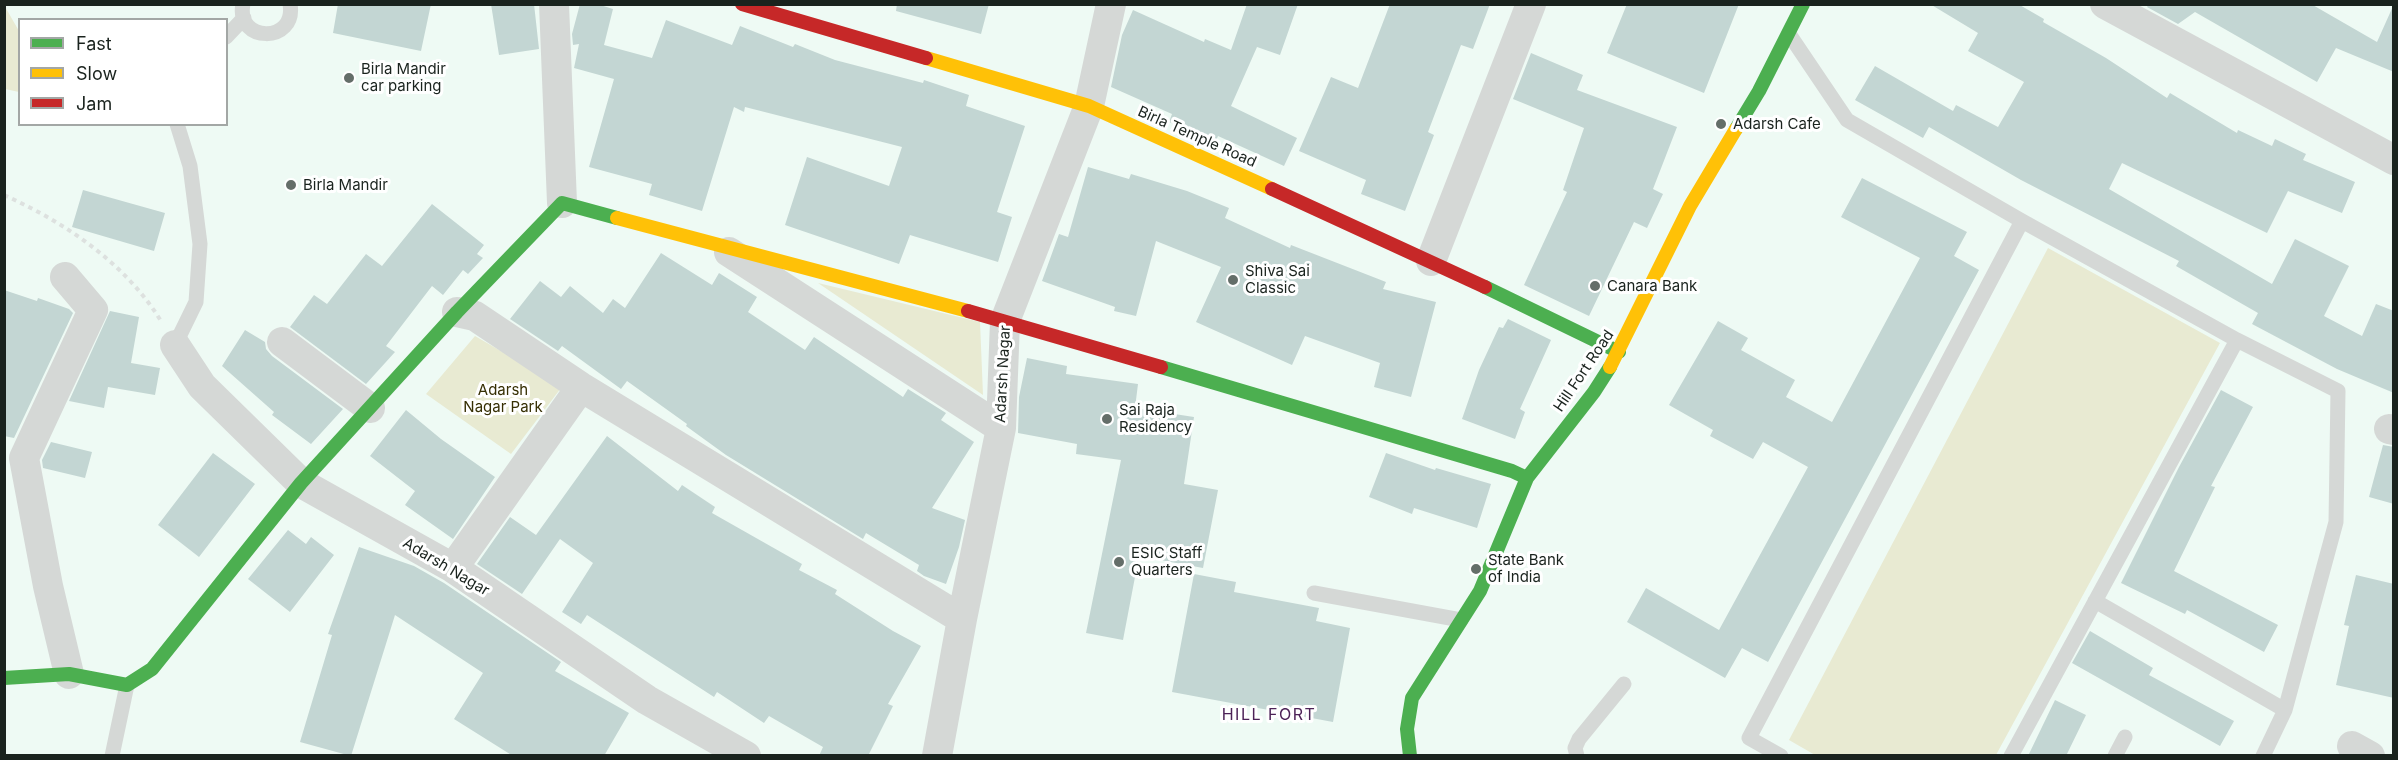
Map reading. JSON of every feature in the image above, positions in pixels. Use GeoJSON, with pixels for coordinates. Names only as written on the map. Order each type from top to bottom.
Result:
{"type":"FeatureCollection","features":[{"type":"Feature","properties":{"kind":"street"},"geometry":{"type":"LineString","coordinates":[[4,678],[69,674],[127,685],[152,669],[301,483],[457,312],[562,203],[554,4]]}},
{"type":"Feature","properties":{"kind":"street","name":"Birla Temple Road"},"geometry":{"type":"LineString","coordinates":[[742,4],[773,9],[1089,106],[1431,261],[1619,352]]}},
{"type":"Feature","properties":{"kind":"street","name":"Adarsh Nagar"},"geometry":{"type":"LineString","coordinates":[[938,756],[962,620],[1001,428],[1005,321],[1089,106],[1111,4]]}},
{"type":"Feature","properties":{"kind":"street"},"geometry":{"type":"LineString","coordinates":[[1431,261],[1531,4]]}},
{"type":"Feature","properties":{"kind":"street","name":"Hill Fort Road"},"geometry":{"type":"LineString","coordinates":[[1410,756],[1407,729],[1412,698],[1480,591],[1527,478],[1593,392],[1619,352],[1690,206],[1759,91],[1803,4]]}},
{"type":"Feature","properties":{"kind":"street"},"geometry":{"type":"LineString","coordinates":[[2105,4],[2394,160]]}},
{"type":"Feature","properties":{"kind":"street"},"geometry":{"type":"LineString","coordinates":[[562,203],[1005,321],[1527,478]]}},
{"type":"Feature","properties":{"kind":"street"},"geometry":{"type":"LineString","coordinates":[[719,245],[1001,428]]}},
{"type":"Feature","properties":{"kind":"street"},"geometry":{"type":"LineString","coordinates":[[65,277],[93,310],[24,459],[48,586],[69,674]]}},
{"type":"Feature","properties":{"kind":"street"},"geometry":{"type":"LineString","coordinates":[[457,312],[475,316],[581,387],[962,620]]}},
{"type":"Feature","properties":{"kind":"street"},"geometry":{"type":"LineString","coordinates":[[282,342],[370,408]]}},
{"type":"Feature","properties":{"kind":"street","name":"Adarsh Nagar"},"geometry":{"type":"LineString","coordinates":[[175,345],[202,386],[301,483],[453,568],[647,700],[746,756]]}},
{"type":"Feature","properties":{"kind":"street"},"geometry":{"type":"LineString","coordinates":[[453,568],[581,387]]}},
{"type":"Feature","properties":{"kind":"lane"},"geometry":{"type":"LineString","coordinates":[[228,33],[244,11],[253,30],[259,33],[274,34],[286,24],[290,17],[290,4]]}},
{"type":"Feature","properties":{"kind":"lane"},"geometry":{"type":"LineString","coordinates":[[1789,34],[1847,120],[2022,221],[2237,340],[2338,391],[2336,522],[2285,710],[2263,756]]}},
{"type":"Feature","properties":{"kind":"lane"},"geometry":{"type":"LineString","coordinates":[[175,345],[196,302],[200,244],[190,166],[178,126]]}},
{"type":"Feature","properties":{"kind":"lane"},"geometry":{"type":"LineString","coordinates":[[1781,756],[1749,738],[2022,221]]}},
{"type":"Feature","properties":{"kind":"lane"},"geometry":{"type":"LineString","coordinates":[[2011,756],[2237,340]]}},
{"type":"Feature","properties":{"kind":"lane"},"geometry":{"type":"LineString","coordinates":[[1314,594],[1461,620]]}},
{"type":"Feature","properties":{"kind":"lane"},"geometry":{"type":"LineString","coordinates":[[2095,601],[2285,710]]}},
{"type":"Feature","properties":{"kind":"lane"},"geometry":{"type":"LineString","coordinates":[[1577,756],[1575,748],[1579,739],[1624,684]]}},
{"type":"Feature","properties":{"kind":"lane"},"geometry":{"type":"LineString","coordinates":[[112,756],[127,685]]}},
{"type":"Feature","properties":{"kind":"lane"},"geometry":{"type":"LineString","coordinates":[[2115,756],[2125,736]]}},
{"type":"Feature","properties":{"kind":"path"},"geometry":{"type":"LineString","coordinates":[[4,195],[39,211],[80,236],[145,295],[175,345]]}},
{"type":"Feature","properties":{"kind":"green space"},"geometry":{"type":"Polygon","coordinates":[[[4,5],[18,29],[18,92],[5,89],[4,5]]]}},
{"type":"Feature","properties":{"kind":"green space"},"geometry":{"type":"Polygon","coordinates":[[[2048,248],[2220,343],[1996,755],[1815,755],[1789,740],[2048,248]]]}},
{"type":"Feature","properties":{"kind":"green space"},"geometry":{"type":"Polygon","coordinates":[[[818,283],[980,322],[983,395],[818,283]]]}},
{"type":"Feature","properties":{"kind":"green space","name":"Adarsh Nagar Park"},"geometry":{"type":"Polygon","coordinates":[[[475,336],[561,388],[511,454],[426,394],[475,336]]]}},
{"type":"Feature","properties":{"kind":"building"},"geometry":{"type":"Polygon","coordinates":[[[338,4],[431,4],[421,51],[333,33],[338,4]]]}},
{"type":"Feature","properties":{"kind":"building"},"geometry":{"type":"Polygon","coordinates":[[[491,4],[534,4],[539,49],[499,55],[491,4]]]}},
{"type":"Feature","properties":{"kind":"building"},"geometry":{"type":"Polygon","coordinates":[[[580,4],[597,4],[613,9],[604,45],[652,58],[666,20],[732,45],[740,26],[793,47],[795,44],[835,60],[923,83],[924,80],[969,95],[966,106],[1025,126],[997,212],[1012,217],[998,262],[910,235],[899,264],[785,225],[807,157],[889,186],[902,147],[745,107],[744,112],[734,107],[702,211],[649,195],[652,184],[589,167],[614,79],[574,68],[579,44],[573,45],[572,34],[580,4]]]}},
{"type":"Feature","properties":{"kind":"building"},"geometry":{"type":"Polygon","coordinates":[[[897,4],[989,4],[981,34],[896,11],[897,4]]]}},
{"type":"Feature","properties":{"kind":"building"},"geometry":{"type":"Polygon","coordinates":[[[1247,4],[1298,4],[1280,55],[1257,47],[1231,106],[1297,138],[1284,166],[1218,136],[1215,143],[1169,122],[1172,114],[1111,87],[1122,35],[1133,10],[1204,42],[1205,39],[1231,50],[1247,4]]]}},
{"type":"Feature","properties":{"kind":"building"},"geometry":{"type":"Polygon","coordinates":[[[1390,4],[1490,4],[1473,49],[1461,45],[1428,132],[1434,135],[1405,211],[1361,194],[1366,180],[1299,151],[1331,77],[1358,88],[1390,4]]]}},
{"type":"Feature","properties":{"kind":"building"},"geometry":{"type":"Polygon","coordinates":[[[1627,4],[1739,4],[1704,93],[1607,53],[1627,4]]]}},
{"type":"Feature","properties":{"kind":"building"},"geometry":{"type":"Polygon","coordinates":[[[1930,4],[2018,4],[2044,19],[2043,22],[2106,58],[2167,98],[2170,93],[2237,133],[2238,130],[2272,146],[2275,139],[2306,154],[2303,160],[2355,182],[2342,213],[2288,191],[2267,233],[2122,163],[2109,189],[2272,284],[2295,239],[2349,266],[2324,316],[2362,336],[2376,304],[2394,311],[2394,393],[2337,369],[2252,324],[2258,313],[2176,266],[2179,261],[2021,180],[1929,127],[1923,138],[1855,100],[1875,66],[1953,111],[1956,105],[1998,127],[2024,82],[1968,51],[1978,33],[1930,4]]]}},
{"type":"Feature","properties":{"kind":"building"},"geometry":{"type":"Polygon","coordinates":[[[2149,4],[2311,4],[2377,42],[2394,4],[2394,72],[2336,48],[2317,82],[2195,12],[2178,24],[2147,7],[2149,4]]]}},
{"type":"Feature","properties":{"kind":"building"},"geometry":{"type":"Polygon","coordinates":[[[1531,53],[1583,75],[1577,90],[1677,127],[1653,189],[1663,194],[1647,228],[1634,222],[1589,316],[1524,285],[1567,192],[1563,190],[1584,128],[1513,99],[1531,53]]]}},
{"type":"Feature","properties":{"kind":"building"},"geometry":{"type":"Polygon","coordinates":[[[1088,167],[1129,179],[1131,174],[1187,191],[1229,208],[1225,218],[1290,248],[1291,245],[1386,282],[1383,289],[1436,302],[1411,397],[1374,387],[1380,363],[1305,336],[1292,365],[1196,322],[1221,267],[1156,241],[1136,316],[1114,311],[1115,307],[1042,281],[1059,234],[1068,237],[1088,167]]]}},
{"type":"Feature","properties":{"kind":"building"},"geometry":{"type":"Polygon","coordinates":[[[1862,178],[1967,232],[1954,256],[1979,270],[1768,662],[1742,648],[1725,678],[1627,622],[1646,588],[1719,630],[1808,467],[1763,442],[1753,459],[1710,436],[1713,430],[1669,405],[1718,321],[1748,338],[1741,350],[1795,380],[1786,397],[1832,422],[1920,258],[1841,217],[1862,178]]]}},
{"type":"Feature","properties":{"kind":"building"},"geometry":{"type":"Polygon","coordinates":[[[83,190],[165,213],[154,251],[72,227],[83,190]]]}},
{"type":"Feature","properties":{"kind":"building"},"geometry":{"type":"Polygon","coordinates":[[[432,204],[484,245],[477,254],[483,258],[468,274],[463,270],[443,295],[432,286],[386,346],[395,352],[366,384],[290,327],[314,295],[327,304],[366,254],[382,266],[432,204]]]}},
{"type":"Feature","properties":{"kind":"building"},"geometry":{"type":"Polygon","coordinates":[[[661,253],[712,285],[719,273],[757,297],[748,312],[805,350],[814,337],[903,397],[908,389],[946,413],[941,420],[974,442],[932,508],[965,520],[959,547],[946,584],[924,576],[917,571],[919,565],[866,533],[863,539],[726,455],[627,381],[621,389],[562,346],[558,351],[510,319],[540,281],[561,297],[570,286],[603,313],[613,299],[625,308],[661,253]]]}},
{"type":"Feature","properties":{"kind":"building"},"geometry":{"type":"Polygon","coordinates":[[[4,290],[37,301],[38,298],[69,309],[73,313],[14,438],[4,436],[4,290]]]}},
{"type":"Feature","properties":{"kind":"building"},"geometry":{"type":"Polygon","coordinates":[[[110,311],[139,317],[131,363],[160,368],[155,395],[108,387],[104,408],[69,401],[110,311]]]}},
{"type":"Feature","properties":{"kind":"building"},"geometry":{"type":"Polygon","coordinates":[[[1508,319],[1551,340],[1520,409],[1525,412],[1515,439],[1462,419],[1479,370],[1499,327],[1503,328],[1508,319]]]}},
{"type":"Feature","properties":{"kind":"building"},"geometry":{"type":"Polygon","coordinates":[[[245,330],[265,342],[266,349],[272,356],[343,409],[311,444],[272,415],[274,412],[222,366],[245,330]]]}},
{"type":"Feature","properties":{"kind":"building"},"geometry":{"type":"Polygon","coordinates":[[[1027,358],[1067,366],[1066,374],[1138,384],[1135,408],[1194,417],[1184,484],[1218,490],[1203,568],[1139,556],[1123,640],[1086,633],[1121,460],[1076,454],[1077,444],[1018,433],[1019,397],[1027,358]]]}},
{"type":"Feature","properties":{"kind":"building"},"geometry":{"type":"Polygon","coordinates":[[[2221,390],[2253,407],[2211,486],[2215,487],[2174,571],[2278,625],[2264,652],[2187,610],[2185,614],[2121,583],[2179,467],[2221,390]]]}},
{"type":"Feature","properties":{"kind":"building"},"geometry":{"type":"Polygon","coordinates":[[[406,410],[441,439],[495,477],[453,539],[405,505],[415,491],[370,456],[406,410]]]}},
{"type":"Feature","properties":{"kind":"building"},"geometry":{"type":"Polygon","coordinates":[[[607,436],[678,491],[682,485],[715,507],[712,513],[802,564],[799,570],[837,590],[835,594],[921,646],[888,704],[893,706],[868,756],[819,756],[823,747],[769,716],[764,723],[717,692],[714,697],[587,615],[581,624],[562,612],[593,563],[560,539],[522,594],[477,564],[510,517],[536,535],[607,436]]]}},
{"type":"Feature","properties":{"kind":"building"},"geometry":{"type":"Polygon","coordinates":[[[51,442],[92,452],[85,478],[43,468],[42,460],[51,442]]]}},
{"type":"Feature","properties":{"kind":"building"},"geometry":{"type":"Polygon","coordinates":[[[2383,445],[2394,447],[2394,504],[2369,497],[2383,445]]]}},
{"type":"Feature","properties":{"kind":"building"},"geometry":{"type":"Polygon","coordinates":[[[213,453],[255,484],[199,557],[158,525],[213,453]]]}},
{"type":"Feature","properties":{"kind":"building"},"geometry":{"type":"Polygon","coordinates":[[[1386,453],[1435,470],[1436,468],[1491,484],[1477,528],[1414,508],[1412,514],[1369,497],[1386,453]]]}},
{"type":"Feature","properties":{"kind":"building"},"geometry":{"type":"Polygon","coordinates":[[[288,530],[306,544],[311,537],[334,555],[290,612],[248,579],[288,530]]]}},
{"type":"Feature","properties":{"kind":"building"},"geometry":{"type":"Polygon","coordinates":[[[359,547],[414,566],[444,583],[561,662],[555,671],[629,713],[604,756],[513,756],[454,719],[483,673],[395,615],[351,756],[300,742],[332,635],[328,634],[359,547]]]}},
{"type":"Feature","properties":{"kind":"building"},"geometry":{"type":"Polygon","coordinates":[[[1194,574],[1236,582],[1234,592],[1319,608],[1316,621],[1350,628],[1333,722],[1172,692],[1194,574]]]}},
{"type":"Feature","properties":{"kind":"building"},"geometry":{"type":"Polygon","coordinates":[[[2356,575],[2394,584],[2394,698],[2336,685],[2349,626],[2344,625],[2356,575]]]}},
{"type":"Feature","properties":{"kind":"building"},"geometry":{"type":"Polygon","coordinates":[[[2090,631],[2153,668],[2149,675],[2234,721],[2220,746],[2072,663],[2090,631]]]}},
{"type":"Feature","properties":{"kind":"building"},"geometry":{"type":"Polygon","coordinates":[[[2055,700],[2086,715],[2066,756],[2028,756],[2055,700]]]}},
{"type":"Feature","properties":{"kind":"traffic: fast"},"geometry":{"type":"LineString","coordinates":[[1736,129],[1759,91],[1803,4]]}},
{"type":"Feature","properties":{"kind":"traffic: fast"},"geometry":{"type":"LineString","coordinates":[[4,678],[69,674],[127,685],[152,669],[301,483],[457,312],[562,203],[617,218]]}},
{"type":"Feature","properties":{"kind":"traffic: fast"},"geometry":{"type":"LineString","coordinates":[[1485,287],[1619,352]]}},
{"type":"Feature","properties":{"kind":"traffic: fast"},"geometry":{"type":"LineString","coordinates":[[1161,367],[1512,471],[1527,478]]}},
{"type":"Feature","properties":{"kind":"traffic: fast"},"geometry":{"type":"LineString","coordinates":[[1410,756],[1407,729],[1412,698],[1480,591],[1527,478],[1594,392],[1610,367]]}},
{"type":"Feature","properties":{"kind":"traffic: slow"},"geometry":{"type":"LineString","coordinates":[[926,58],[1089,106],[1272,189]]}},
{"type":"Feature","properties":{"kind":"traffic: slow"},"geometry":{"type":"LineString","coordinates":[[1610,367],[1690,206],[1736,129]]}},
{"type":"Feature","properties":{"kind":"traffic: slow"},"geometry":{"type":"LineString","coordinates":[[617,218],[968,311]]}},
{"type":"Feature","properties":{"kind":"traffic: jam"},"geometry":{"type":"LineString","coordinates":[[742,4],[926,58]]}},
{"type":"Feature","properties":{"kind":"traffic: jam"},"geometry":{"type":"LineString","coordinates":[[1272,189],[1485,287]]}},
{"type":"Feature","properties":{"kind":"traffic: jam"},"geometry":{"type":"LineString","coordinates":[[968,311],[1161,367]]}},
{"type":"Feature","properties":{"kind":"place","name":"Birla Mandir car parking"},"geometry":{"type":"Point","coordinates":[349,78]}},
{"type":"Feature","properties":{"kind":"place","name":"Adarsh Cafe"},"geometry":{"type":"Point","coordinates":[1721,124]}},
{"type":"Feature","properties":{"kind":"place","name":"Birla Mandir"},"geometry":{"type":"Point","coordinates":[291,185]}},
{"type":"Feature","properties":{"kind":"place","name":"Shiva Sai Classic"},"geometry":{"type":"Point","coordinates":[1233,280]}},
{"type":"Feature","properties":{"kind":"place","name":"Canara Bank"},"geometry":{"type":"Point","coordinates":[1595,286]}},
{"type":"Feature","properties":{"kind":"place","name":"Sai Raja Residency"},"geometry":{"type":"Point","coordinates":[1107,419]}},
{"type":"Feature","properties":{"kind":"place","name":"ESIC Staff Quarters"},"geometry":{"type":"Point","coordinates":[1119,562]}},
{"type":"Feature","properties":{"kind":"place","name":"State Bank of India"},"geometry":{"type":"Point","coordinates":[1476,569]}},
{"type":"Feature","properties":{"kind":"district","name":"HILL FORT"},"geometry":{"type":"Point","coordinates":[1269,715]}}]}
